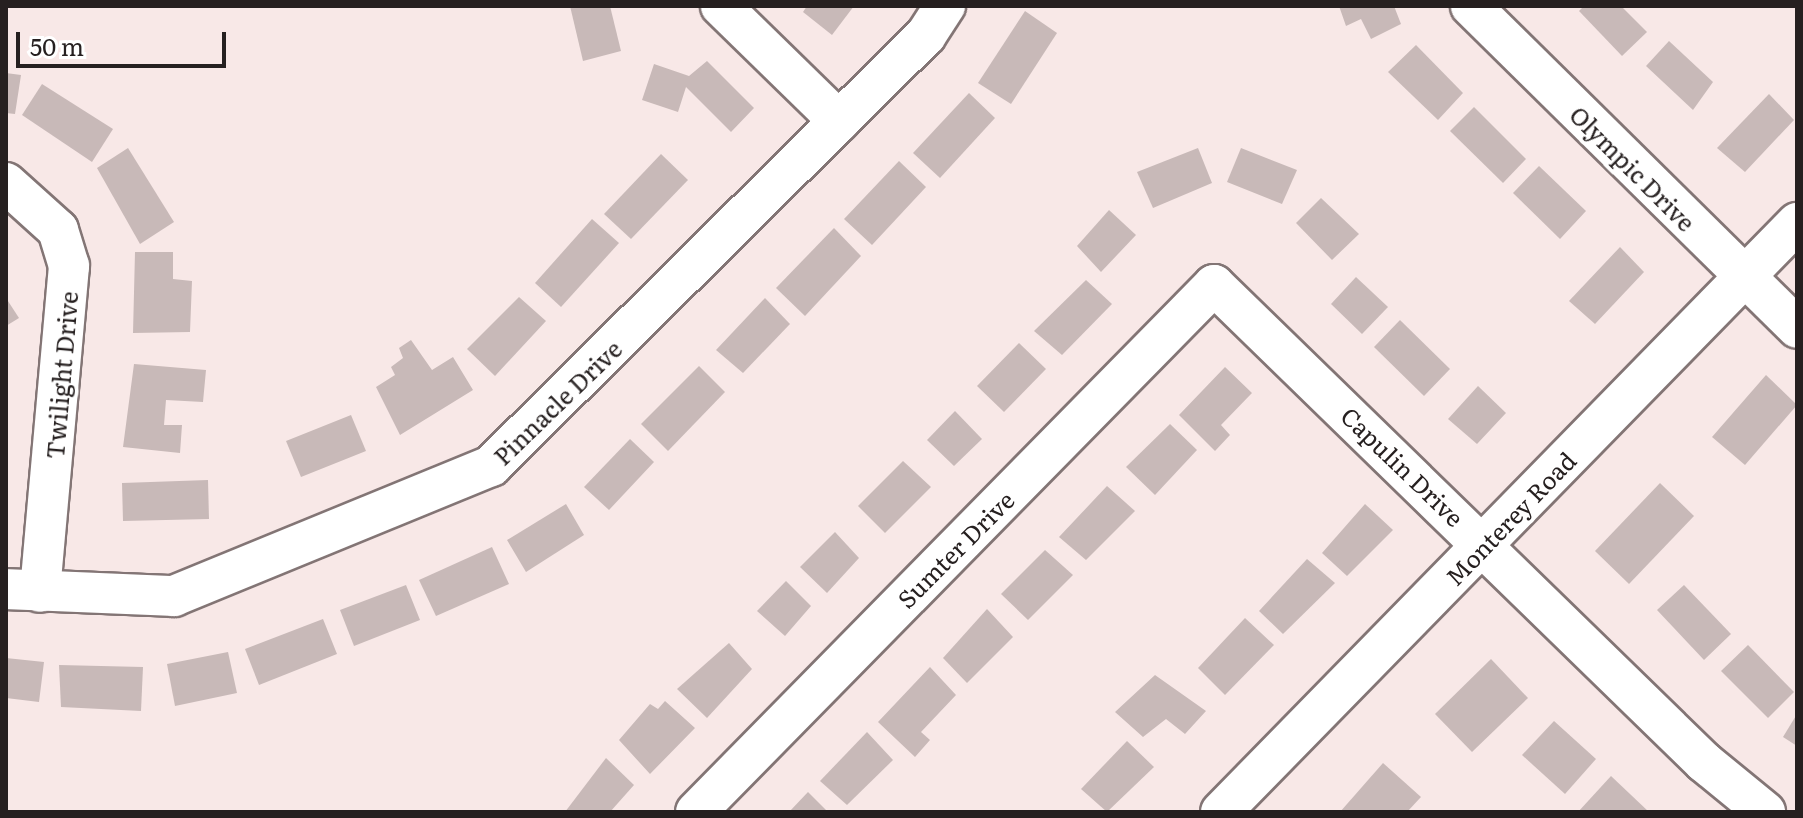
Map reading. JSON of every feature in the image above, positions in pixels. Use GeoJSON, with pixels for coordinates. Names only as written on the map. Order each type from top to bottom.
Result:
{"type":"FeatureCollection","features":[{"type":"Feature","properties":{"kind":"street"},"geometry":{"type":"LineString","coordinates":[[721,6],[839,121]]}},
{"type":"Feature","properties":{"kind":"street","name":"Pinnacle Drive"},"geometry":{"type":"LineString","coordinates":[[23,590],[174,596],[491,466],[926,35],[945,6]]}},
{"type":"Feature","properties":{"kind":"street","name":"Olympic Drive"},"geometry":{"type":"LineString","coordinates":[[1471,6],[1797,328]]}},
{"type":"Feature","properties":{"kind":"street","name":"Twilight Drive"},"geometry":{"type":"LineString","coordinates":[[6,183],[58,230],[69,266],[23,590]]}},
{"type":"Feature","properties":{"kind":"street","name":"Monterey Road"},"geometry":{"type":"LineString","coordinates":[[1221,812],[1797,223]]}},
{"type":"Feature","properties":{"kind":"street","name":"Capulin Drive"},"geometry":{"type":"LineString","coordinates":[[1214,285],[1485,544],[1704,762],[1765,812]]}},
{"type":"Feature","properties":{"kind":"street","name":"Sumter Drive"},"geometry":{"type":"LineString","coordinates":[[696,812],[1214,285]]}},
{"type":"Feature","properties":{"kind":"building"},"geometry":{"type":"Polygon","coordinates":[[[570,6],[610,6],[621,51],[583,61],[570,6]]]}},
{"type":"Feature","properties":{"kind":"building"},"geometry":{"type":"Polygon","coordinates":[[[807,6],[854,6],[832,35],[803,12],[807,6]]]}},
{"type":"Feature","properties":{"kind":"building"},"geometry":{"type":"Polygon","coordinates":[[[1339,6],[1394,6],[1401,24],[1371,39],[1361,19],[1346,26],[1339,6]]]}},
{"type":"Feature","properties":{"kind":"building"},"geometry":{"type":"Polygon","coordinates":[[[1584,6],[1621,6],[1647,32],[1622,56],[1579,11],[1584,6]]]}},
{"type":"Feature","properties":{"kind":"building"},"geometry":{"type":"Polygon","coordinates":[[[1025,11],[1057,33],[1011,104],[978,83],[1025,11]]]}},
{"type":"Feature","properties":{"kind":"building"},"geometry":{"type":"Polygon","coordinates":[[[1669,41],[1713,82],[1693,110],[1646,66],[1669,41]]]}},
{"type":"Feature","properties":{"kind":"building"},"geometry":{"type":"Polygon","coordinates":[[[1416,45],[1463,93],[1438,120],[1388,72],[1416,45]]]}},
{"type":"Feature","properties":{"kind":"building"},"geometry":{"type":"Polygon","coordinates":[[[707,61],[754,108],[731,132],[686,87],[678,112],[642,100],[654,64],[689,76],[707,61]]]}},
{"type":"Feature","properties":{"kind":"building"},"geometry":{"type":"Polygon","coordinates":[[[6,73],[21,75],[15,114],[6,113],[6,73]]]}},
{"type":"Feature","properties":{"kind":"building"},"geometry":{"type":"Polygon","coordinates":[[[42,84],[113,129],[92,162],[22,115],[42,84]]]}},
{"type":"Feature","properties":{"kind":"building"},"geometry":{"type":"Polygon","coordinates":[[[969,93],[995,118],[940,178],[913,153],[969,93]]]}},
{"type":"Feature","properties":{"kind":"building"},"geometry":{"type":"Polygon","coordinates":[[[1769,94],[1794,120],[1745,172],[1717,148],[1769,94]]]}},
{"type":"Feature","properties":{"kind":"building"},"geometry":{"type":"Polygon","coordinates":[[[1474,107],[1526,159],[1503,183],[1450,131],[1474,107]]]}},
{"type":"Feature","properties":{"kind":"building"},"geometry":{"type":"Polygon","coordinates":[[[128,148],[174,222],[140,244],[97,168],[128,148]]]}},
{"type":"Feature","properties":{"kind":"building"},"geometry":{"type":"Polygon","coordinates":[[[1198,148],[1212,183],[1153,208],[1137,172],[1198,148]]]}},
{"type":"Feature","properties":{"kind":"building"},"geometry":{"type":"Polygon","coordinates":[[[1241,148],[1297,170],[1282,204],[1227,182],[1241,148]]]}},
{"type":"Feature","properties":{"kind":"building"},"geometry":{"type":"Polygon","coordinates":[[[661,154],[688,180],[631,239],[604,214],[661,154]]]}},
{"type":"Feature","properties":{"kind":"building"},"geometry":{"type":"Polygon","coordinates":[[[899,161],[926,187],[872,245],[844,219],[899,161]]]}},
{"type":"Feature","properties":{"kind":"building"},"geometry":{"type":"Polygon","coordinates":[[[1539,166],[1586,211],[1560,239],[1513,193],[1539,166]]]}},
{"type":"Feature","properties":{"kind":"building"},"geometry":{"type":"Polygon","coordinates":[[[1321,198],[1359,234],[1332,260],[1296,223],[1321,198]]]}},
{"type":"Feature","properties":{"kind":"building"},"geometry":{"type":"Polygon","coordinates":[[[1109,210],[1136,235],[1101,272],[1077,246],[1109,210]]]}},
{"type":"Feature","properties":{"kind":"building"},"geometry":{"type":"Polygon","coordinates":[[[592,219],[619,243],[561,307],[535,283],[592,219]]]}},
{"type":"Feature","properties":{"kind":"building"},"geometry":{"type":"Polygon","coordinates":[[[834,228],[861,256],[805,316],[776,288],[834,228]]]}},
{"type":"Feature","properties":{"kind":"building"},"geometry":{"type":"Polygon","coordinates":[[[1620,247],[1644,272],[1595,324],[1569,301],[1620,247]]]}},
{"type":"Feature","properties":{"kind":"building"},"geometry":{"type":"Polygon","coordinates":[[[135,252],[173,252],[173,279],[192,281],[190,332],[133,333],[135,252]]]}},
{"type":"Feature","properties":{"kind":"building"},"geometry":{"type":"Polygon","coordinates":[[[1356,277],[1388,307],[1362,334],[1331,304],[1356,277]]]}},
{"type":"Feature","properties":{"kind":"building"},"geometry":{"type":"Polygon","coordinates":[[[1086,280],[1112,304],[1062,355],[1034,331],[1086,280]]]}},
{"type":"Feature","properties":{"kind":"building"},"geometry":{"type":"Polygon","coordinates":[[[519,297],[546,321],[495,376],[467,349],[519,297]]]}},
{"type":"Feature","properties":{"kind":"building"},"geometry":{"type":"Polygon","coordinates":[[[6,298],[19,318],[6,326],[6,298]]]}},
{"type":"Feature","properties":{"kind":"building"},"geometry":{"type":"Polygon","coordinates":[[[765,298],[790,324],[743,373],[716,350],[765,298]]]}},
{"type":"Feature","properties":{"kind":"building"},"geometry":{"type":"Polygon","coordinates":[[[1400,320],[1450,369],[1424,396],[1374,347],[1400,320]]]}},
{"type":"Feature","properties":{"kind":"building"},"geometry":{"type":"Polygon","coordinates":[[[411,340],[432,370],[453,357],[473,390],[400,435],[376,387],[395,375],[391,367],[403,358],[399,348],[411,340]]]}},
{"type":"Feature","properties":{"kind":"building"},"geometry":{"type":"Polygon","coordinates":[[[1019,343],[1046,369],[1004,412],[977,386],[1019,343]]]}},
{"type":"Feature","properties":{"kind":"building"},"geometry":{"type":"Polygon","coordinates":[[[134,364],[206,370],[203,402],[166,400],[164,425],[182,425],[180,453],[123,447],[134,364]]]}},
{"type":"Feature","properties":{"kind":"building"},"geometry":{"type":"Polygon","coordinates":[[[699,366],[725,392],[668,451],[641,424],[699,366]]]}},
{"type":"Feature","properties":{"kind":"building"},"geometry":{"type":"Polygon","coordinates":[[[1225,367],[1252,393],[1221,425],[1230,435],[1215,451],[1179,415],[1225,367]]]}},
{"type":"Feature","properties":{"kind":"building"},"geometry":{"type":"Polygon","coordinates":[[[1766,375],[1797,405],[1745,465],[1712,437],[1766,375]]]}},
{"type":"Feature","properties":{"kind":"building"},"geometry":{"type":"Polygon","coordinates":[[[1478,386],[1506,413],[1477,444],[1448,419],[1478,386]]]}},
{"type":"Feature","properties":{"kind":"building"},"geometry":{"type":"Polygon","coordinates":[[[955,411],[982,439],[954,466],[927,440],[955,411]]]}},
{"type":"Feature","properties":{"kind":"building"},"geometry":{"type":"Polygon","coordinates":[[[351,415],[366,451],[301,477],[286,441],[351,415]]]}},
{"type":"Feature","properties":{"kind":"building"},"geometry":{"type":"Polygon","coordinates":[[[1170,424],[1197,450],[1155,495],[1126,467],[1170,424]]]}},
{"type":"Feature","properties":{"kind":"building"},"geometry":{"type":"Polygon","coordinates":[[[630,439],[654,462],[609,510],[584,487],[630,439]]]}},
{"type":"Feature","properties":{"kind":"building"},"geometry":{"type":"Polygon","coordinates":[[[903,461],[931,487],[885,533],[858,506],[903,461]]]}},
{"type":"Feature","properties":{"kind":"building"},"geometry":{"type":"Polygon","coordinates":[[[208,480],[209,519],[123,521],[122,483],[208,480]]]}},
{"type":"Feature","properties":{"kind":"building"},"geometry":{"type":"Polygon","coordinates":[[[1660,483],[1694,516],[1629,584],[1595,551],[1660,483]]]}},
{"type":"Feature","properties":{"kind":"building"},"geometry":{"type":"Polygon","coordinates":[[[1107,486],[1135,511],[1086,560],[1059,537],[1107,486]]]}},
{"type":"Feature","properties":{"kind":"building"},"geometry":{"type":"Polygon","coordinates":[[[566,504],[584,535],[526,572],[507,540],[566,504]]]}},
{"type":"Feature","properties":{"kind":"building"},"geometry":{"type":"Polygon","coordinates":[[[1365,504],[1393,530],[1347,576],[1322,553],[1365,504]]]}},
{"type":"Feature","properties":{"kind":"building"},"geometry":{"type":"Polygon","coordinates":[[[835,532],[859,558],[827,593],[800,567],[835,532]]]}},
{"type":"Feature","properties":{"kind":"building"},"geometry":{"type":"Polygon","coordinates":[[[492,547],[509,584],[436,616],[419,580],[492,547]]]}},
{"type":"Feature","properties":{"kind":"building"},"geometry":{"type":"Polygon","coordinates":[[[1045,550],[1073,575],[1028,620],[1001,594],[1045,550]]]}},
{"type":"Feature","properties":{"kind":"building"},"geometry":{"type":"Polygon","coordinates":[[[1307,559],[1335,583],[1283,634],[1259,611],[1307,559]]]}},
{"type":"Feature","properties":{"kind":"building"},"geometry":{"type":"Polygon","coordinates":[[[786,581],[811,606],[785,636],[757,611],[786,581]]]}},
{"type":"Feature","properties":{"kind":"building"},"geometry":{"type":"Polygon","coordinates":[[[406,585],[420,620],[354,646],[340,610],[406,585]]]}},
{"type":"Feature","properties":{"kind":"building"},"geometry":{"type":"Polygon","coordinates":[[[1684,585],[1731,634],[1704,660],[1657,610],[1684,585]]]}},
{"type":"Feature","properties":{"kind":"building"},"geometry":{"type":"Polygon","coordinates":[[[987,609],[1013,637],[967,683],[943,658],[987,609]]]}},
{"type":"Feature","properties":{"kind":"building"},"geometry":{"type":"Polygon","coordinates":[[[1245,618],[1274,645],[1225,695],[1198,668],[1245,618]]]}},
{"type":"Feature","properties":{"kind":"building"},"geometry":{"type":"Polygon","coordinates":[[[323,619],[337,654],[259,685],[245,649],[323,619]]]}},
{"type":"Feature","properties":{"kind":"building"},"geometry":{"type":"Polygon","coordinates":[[[729,643],[752,669],[707,718],[677,689],[729,643]]]}},
{"type":"Feature","properties":{"kind":"building"},"geometry":{"type":"Polygon","coordinates":[[[1748,645],[1794,692],[1768,718],[1721,671],[1748,645]]]}},
{"type":"Feature","properties":{"kind":"building"},"geometry":{"type":"Polygon","coordinates":[[[228,652],[237,693],[175,706],[167,664],[228,652]]]}},
{"type":"Feature","properties":{"kind":"building"},"geometry":{"type":"Polygon","coordinates":[[[6,658],[44,662],[39,702],[6,698],[6,658]]]}},
{"type":"Feature","properties":{"kind":"building"},"geometry":{"type":"Polygon","coordinates":[[[1491,659],[1528,698],[1472,752],[1435,714],[1491,659]]]}},
{"type":"Feature","properties":{"kind":"building"},"geometry":{"type":"Polygon","coordinates":[[[59,665],[143,667],[141,711],[61,707],[59,665]]]}},
{"type":"Feature","properties":{"kind":"building"},"geometry":{"type":"Polygon","coordinates":[[[930,667],[956,695],[921,732],[930,740],[915,757],[878,722],[930,667]]]}},
{"type":"Feature","properties":{"kind":"building"},"geometry":{"type":"Polygon","coordinates":[[[1155,675],[1206,711],[1185,734],[1166,719],[1143,737],[1115,712],[1155,675]]]}},
{"type":"Feature","properties":{"kind":"building"},"geometry":{"type":"Polygon","coordinates":[[[665,701],[695,728],[650,774],[619,740],[650,704],[658,709],[665,701]]]}},
{"type":"Feature","properties":{"kind":"building"},"geometry":{"type":"Polygon","coordinates":[[[1797,714],[1797,746],[1783,737],[1797,714]]]}},
{"type":"Feature","properties":{"kind":"building"},"geometry":{"type":"Polygon","coordinates":[[[1554,721],[1596,759],[1565,794],[1522,755],[1554,721]]]}},
{"type":"Feature","properties":{"kind":"building"},"geometry":{"type":"Polygon","coordinates":[[[867,732],[893,760],[847,805],[820,781],[867,732]]]}},
{"type":"Feature","properties":{"kind":"building"},"geometry":{"type":"Polygon","coordinates":[[[1127,741],[1154,767],[1107,812],[1081,789],[1127,741]]]}},
{"type":"Feature","properties":{"kind":"building"},"geometry":{"type":"Polygon","coordinates":[[[606,758],[634,785],[610,812],[565,812],[606,758]]]}},
{"type":"Feature","properties":{"kind":"building"},"geometry":{"type":"Polygon","coordinates":[[[1383,763],[1421,797],[1407,812],[1340,812],[1383,763]]]}},
{"type":"Feature","properties":{"kind":"building"},"geometry":{"type":"Polygon","coordinates":[[[1611,776],[1649,812],[1578,812],[1611,776]]]}},
{"type":"Feature","properties":{"kind":"building"},"geometry":{"type":"Polygon","coordinates":[[[808,792],[828,812],[789,812],[808,792]]]}}]}
